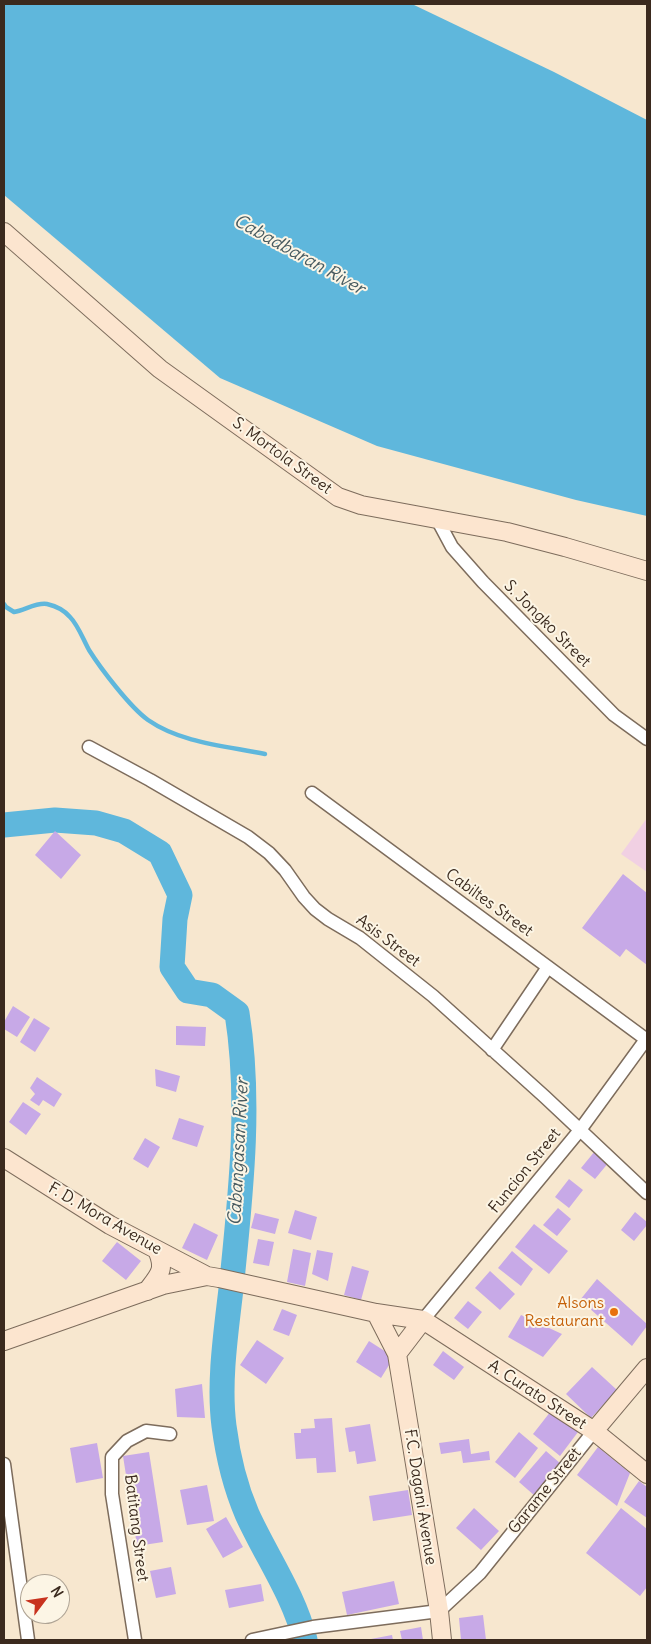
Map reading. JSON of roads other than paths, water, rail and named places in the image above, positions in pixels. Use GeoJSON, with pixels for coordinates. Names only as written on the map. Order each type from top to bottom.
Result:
{"type":"FeatureCollection","features":[{"type":"Feature","properties":{"kind":"street","name":"S. Mortola Street"},"geometry":{"type":"LineString","coordinates":[[4,232],[160,369],[320,486],[338,497],[361,505],[507,532],[647,571]]}},
{"type":"Feature","properties":{"kind":"street","name":"S. Jongko Street"},"geometry":{"type":"LineString","coordinates":[[437,519],[452,547],[489,589],[614,715],[647,739]]}},
{"type":"Feature","properties":{"kind":"street","name":"Asis Street"},"geometry":{"type":"LineString","coordinates":[[89,747],[248,837],[269,853],[315,908],[360,938],[432,996],[647,1193]]}},
{"type":"Feature","properties":{"kind":"street","name":"Cabiltes Street"},"geometry":{"type":"LineString","coordinates":[[312,793],[647,1039]]}},
{"type":"Feature","properties":{"kind":"street"},"geometry":{"type":"LineString","coordinates":[[492,1050],[548,967]]}},
{"type":"Feature","properties":{"kind":"street","name":"Funcion Street"},"geometry":{"type":"LineString","coordinates":[[423,1320],[580,1130],[647,1039]]}},
{"type":"Feature","properties":{"kind":"street","name":"F. D. Mora Avenue"},"geometry":{"type":"LineString","coordinates":[[4,1158],[110,1225],[157,1250],[221,1279]]}},
{"type":"Feature","properties":{"kind":"street"},"geometry":{"type":"LineString","coordinates":[[147,1291],[162,1271],[162,1261],[157,1250]]}},
{"type":"Feature","properties":{"kind":"street"},"geometry":{"type":"LineString","coordinates":[[4,1341],[163,1285],[221,1279],[376,1313],[423,1320],[396,1354]]}},
{"type":"Feature","properties":{"kind":"street","name":"F.C. Dagani Avenue"},"geometry":{"type":"LineString","coordinates":[[376,1313],[396,1354],[439,1611],[442,1640]]}},
{"type":"Feature","properties":{"kind":"street","name":"A. Curato Street"},"geometry":{"type":"LineString","coordinates":[[423,1320],[594,1432],[647,1474]]}},
{"type":"Feature","properties":{"kind":"street","name":"Garame Street"},"geometry":{"type":"LineString","coordinates":[[439,1611],[480,1573],[647,1368]]}},
{"type":"Feature","properties":{"kind":"street","name":"Batitang Street"},"geometry":{"type":"LineString","coordinates":[[135,1640],[112,1494],[112,1457],[127,1441],[146,1431],[170,1434]]}},
{"type":"Feature","properties":{"kind":"street"},"geometry":{"type":"LineString","coordinates":[[4,1464],[28,1640]]}},
{"type":"Feature","properties":{"kind":"street"},"geometry":{"type":"LineString","coordinates":[[252,1640],[314,1627],[439,1611]]}},
{"type":"Feature","properties":{"kind":"water","name":"Cabadbaran River"},"geometry":{"type":"Polygon","coordinates":[[[4,4],[412,4],[554,72],[647,120],[647,516],[576,500],[377,446],[220,378],[4,195],[4,4]]]}},
{"type":"Feature","properties":{"kind":"waterway"},"geometry":{"type":"LineString","coordinates":[[4,604],[14,612],[43,604],[54,606],[65,612],[76,624],[89,650],[116,687],[141,714],[161,728],[204,743],[265,754]]}},
{"type":"Feature","properties":{"kind":"waterway","name":"Cabangasan River"},"geometry":{"type":"LineString","coordinates":[[4,825],[55,820],[96,823],[124,831],[160,853],[180,895],[175,919],[172,967],[188,991],[212,995],[237,1013],[243,1079],[243,1146],[239,1213],[226,1334],[222,1408],[232,1471],[239,1493],[254,1530],[287,1591],[305,1640]]}},
{"type":"Feature","properties":{"kind":"place","name":"Alsons Restaurant"},"geometry":{"type":"Point","coordinates":[614,1312]}}]}
